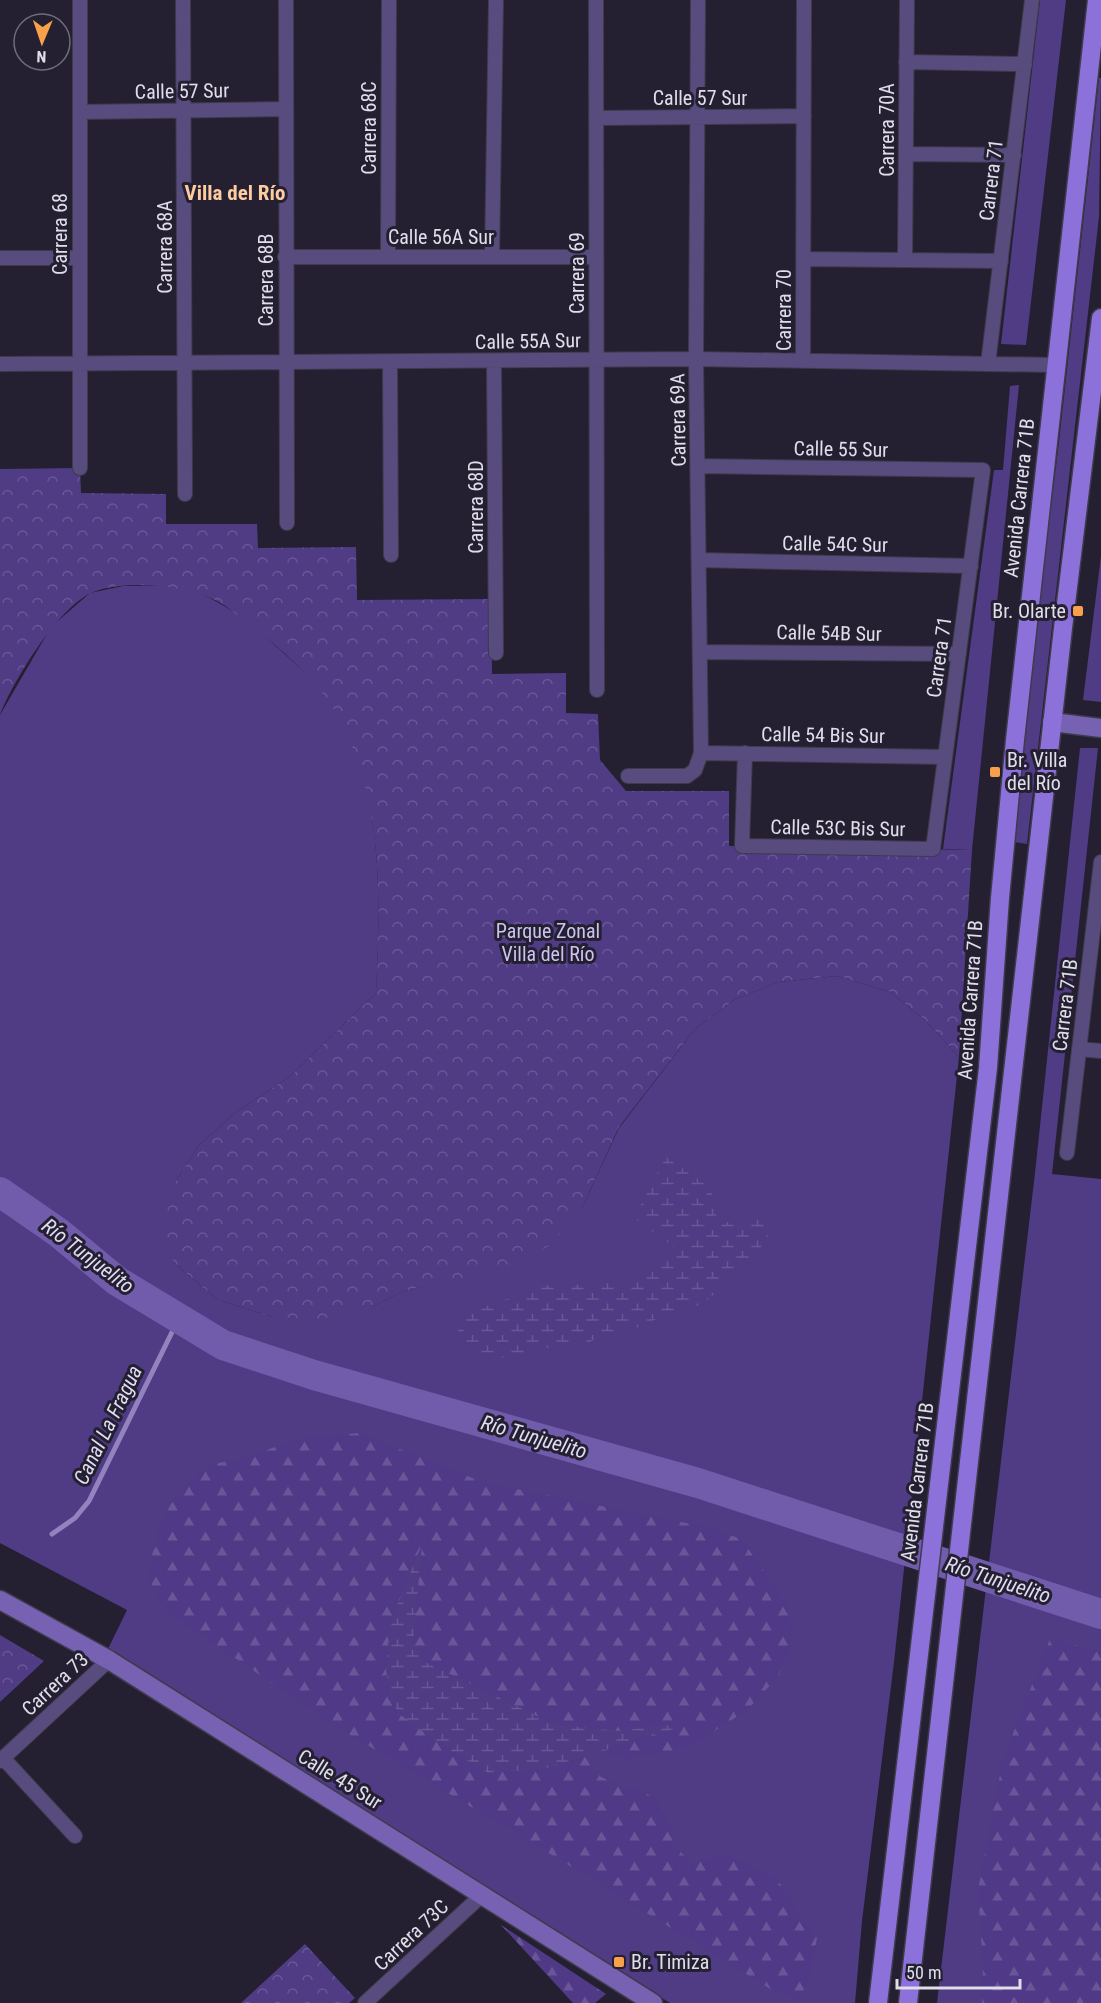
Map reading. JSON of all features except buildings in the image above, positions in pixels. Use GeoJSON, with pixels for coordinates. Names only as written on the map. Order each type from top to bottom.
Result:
{"type":"FeatureCollection","features":[{"type":"Feature","properties":{"kind":"main road","name":"Avenida Carrera 71B"},"geometry":{"type":"LineString","coordinates":[[878,2003],[988,1068],[1000,898],[1055,365],[1097,0]]}},
{"type":"Feature","properties":{"kind":"main road"},"geometry":{"type":"LineString","coordinates":[[908,2003],[1052,722],[1101,318]]}},
{"type":"Feature","properties":{"kind":"street","name":"Carrera 68"},"geometry":{"type":"LineString","coordinates":[[80,0],[80,468]]}},
{"type":"Feature","properties":{"kind":"street","name":"Carrera 68A"},"geometry":{"type":"LineString","coordinates":[[183,0],[185,494]]}},
{"type":"Feature","properties":{"kind":"street","name":"Carrera 68B"},"geometry":{"type":"LineString","coordinates":[[286,0],[286,523]]}},
{"type":"Feature","properties":{"kind":"street","name":"Carrera 68C"},"geometry":{"type":"LineString","coordinates":[[388,257],[389,0]]}},
{"type":"Feature","properties":{"kind":"street"},"geometry":{"type":"LineString","coordinates":[[492,257],[496,0]]}},
{"type":"Feature","properties":{"kind":"street","name":"Carrera 69"},"geometry":{"type":"LineString","coordinates":[[596,0],[597,690]]}},
{"type":"Feature","properties":{"kind":"street","name":"Carrera 69A"},"geometry":{"type":"LineString","coordinates":[[698,0],[696,359],[701,753]]}},
{"type":"Feature","properties":{"kind":"street"},"geometry":{"type":"LineString","coordinates":[[804,0],[804,259],[1001,261]]}},
{"type":"Feature","properties":{"kind":"street","name":"Carrera 70A"},"geometry":{"type":"LineString","coordinates":[[905,260],[907,0]]}},
{"type":"Feature","properties":{"kind":"street","name":"Carrera 71"},"geometry":{"type":"LineString","coordinates":[[988,364],[1032,0]]}},
{"type":"Feature","properties":{"kind":"street"},"geometry":{"type":"LineString","coordinates":[[906,62],[1025,64]]}},
{"type":"Feature","properties":{"kind":"street","name":"Calle 57 Sur"},"geometry":{"type":"LineString","coordinates":[[80,112],[286,109]]}},
{"type":"Feature","properties":{"kind":"street","name":"Calle 57 Sur"},"geometry":{"type":"LineString","coordinates":[[596,118],[804,116]]}},
{"type":"Feature","properties":{"kind":"street"},"geometry":{"type":"LineString","coordinates":[[906,154],[1014,155]]}},
{"type":"Feature","properties":{"kind":"street","name":"Calle 56A Sur"},"geometry":{"type":"LineString","coordinates":[[285,257],[597,257]]}},
{"type":"Feature","properties":{"kind":"street"},"geometry":{"type":"LineString","coordinates":[[0,258],[80,258]]}},
{"type":"Feature","properties":{"kind":"street","name":"Carrera 70"},"geometry":{"type":"LineString","coordinates":[[803,361],[804,259]]}},
{"type":"Feature","properties":{"kind":"street","name":"Calle 55A Sur"},"geometry":{"type":"LineString","coordinates":[[0,364],[696,359],[1055,365]]}},
{"type":"Feature","properties":{"kind":"street","name":"Carrera 68D"},"geometry":{"type":"LineString","coordinates":[[494,361],[496,653]]}},
{"type":"Feature","properties":{"kind":"street"},"geometry":{"type":"LineString","coordinates":[[390,362],[391,555]]}},
{"type":"Feature","properties":{"kind":"street","name":"Calle 55 Sur"},"geometry":{"type":"LineString","coordinates":[[698,466],[983,470]]}},
{"type":"Feature","properties":{"kind":"street","name":"Carrera 71"},"geometry":{"type":"LineString","coordinates":[[933,849],[983,470]]}},
{"type":"Feature","properties":{"kind":"street","name":"Calle 54C Sur"},"geometry":{"type":"LineString","coordinates":[[699,560],[971,566]]}},
{"type":"Feature","properties":{"kind":"street","name":"Calle 54B Sur"},"geometry":{"type":"LineString","coordinates":[[700,652],[959,654]]}},
{"type":"Feature","properties":{"kind":"street"},"geometry":{"type":"LineString","coordinates":[[1052,722],[1101,728]]}},
{"type":"Feature","properties":{"kind":"street"},"geometry":{"type":"LineString","coordinates":[[628,776],[687,776],[695,770],[701,753]]}},
{"type":"Feature","properties":{"kind":"street","name":"Calle 54 Bis Sur"},"geometry":{"type":"LineString","coordinates":[[701,753],[945,757]]}},
{"type":"Feature","properties":{"kind":"street","name":"Calle 53C Bis Sur"},"geometry":{"type":"LineString","coordinates":[[745,753],[742,846],[933,849]]}},
{"type":"Feature","properties":{"kind":"street","name":"Carrera 71B"},"geometry":{"type":"LineString","coordinates":[[1067,1153],[1099,895],[1101,861]]}},
{"type":"Feature","properties":{"kind":"street"},"geometry":{"type":"LineString","coordinates":[[1079,1049],[1101,1051]]}},
{"type":"Feature","properties":{"kind":"street","name":"Calle 45 Sur"},"geometry":{"type":"LineString","coordinates":[[0,1600],[109,1660],[653,2003]]}},
{"type":"Feature","properties":{"kind":"street","name":"Carrera 73"},"geometry":{"type":"LineString","coordinates":[[1,1759],[109,1660]]}},
{"type":"Feature","properties":{"kind":"street"},"geometry":{"type":"LineString","coordinates":[[1,1759],[75,1836]]}},
{"type":"Feature","properties":{"kind":"street","name":"Carrera 73C"},"geometry":{"type":"LineString","coordinates":[[365,2003],[482,1895]]}},
{"type":"Feature","properties":{"kind":"green space"},"geometry":{"type":"Polygon","coordinates":[[[1040,0],[1066,0],[1026,345],[1001,344],[1040,0]]]}},
{"type":"Feature","properties":{"kind":"green space"},"geometry":{"type":"Polygon","coordinates":[[[1099,78],[1101,78],[1099,217],[1027,844],[1015,842],[1031,670],[1099,78]]]}},
{"type":"Feature","properties":{"kind":"green space"},"geometry":{"type":"Polygon","coordinates":[[[1019,385],[972,850],[943,849],[994,470],[1003,470],[1010,386],[1019,385]]]}},
{"type":"Feature","properties":{"kind":"green space","name":"Parque Zonal Villa del Río"},"geometry":{"type":"Polygon","coordinates":[[[80,468],[81,493],[166,494],[166,524],[257,524],[258,548],[356,547],[357,600],[491,599],[492,674],[566,673],[566,713],[598,714],[600,760],[626,791],[729,791],[729,846],[972,850],[959,1057],[925,1020],[890,992],[837,976],[778,982],[734,1000],[695,1029],[619,1127],[582,1208],[549,1246],[496,1270],[404,1291],[374,1306],[321,1319],[273,1317],[218,1300],[174,1263],[163,1224],[177,1179],[199,1145],[235,1113],[289,1077],[376,993],[378,893],[373,826],[358,761],[345,730],[326,697],[286,654],[225,606],[202,595],[170,588],[136,585],[120,586],[91,593],[78,601],[51,629],[26,665],[0,715],[0,469],[80,468]]]}},
{"type":"Feature","properties":{"kind":"green space"},"geometry":{"type":"Polygon","coordinates":[[[1101,556],[1101,702],[1083,700],[1101,556]]]}},
{"type":"Feature","properties":{"kind":"green space"},"geometry":{"type":"Polygon","coordinates":[[[123,586],[168,586],[199,593],[214,600],[254,627],[303,671],[336,712],[354,748],[366,787],[374,828],[378,912],[376,993],[289,1077],[235,1113],[199,1145],[177,1179],[174,1263],[218,1300],[273,1317],[374,1306],[404,1291],[449,1280],[582,1208],[619,1128],[695,1029],[734,1000],[778,982],[837,976],[890,992],[925,1020],[959,1057],[894,1662],[862,1921],[855,2003],[670,2003],[107,1651],[127,1610],[0,1543],[0,715],[51,627],[90,593],[123,586]]]}},
{"type":"Feature","properties":{"kind":"green space"},"geometry":{"type":"Polygon","coordinates":[[[1080,748],[1098,748],[1052,1174],[1101,1179],[1101,2003],[937,2003],[1035,1173],[1080,748]]]}},
{"type":"Feature","properties":{"kind":"green space"},"geometry":{"type":"Polygon","coordinates":[[[666,1157],[711,1188],[717,1220],[738,1224],[763,1218],[773,1228],[759,1250],[711,1297],[694,1308],[675,1311],[631,1330],[609,1332],[586,1344],[551,1346],[532,1356],[487,1358],[472,1355],[459,1347],[456,1337],[461,1322],[475,1310],[556,1282],[589,1286],[626,1280],[660,1267],[674,1247],[634,1218],[666,1157]]]}},
{"type":"Feature","properties":{"kind":"green space"},"geometry":{"type":"Polygon","coordinates":[[[360,1433],[482,1482],[711,1528],[738,1538],[747,1547],[786,1603],[791,1626],[791,1648],[778,1677],[746,1711],[685,1749],[622,1759],[597,1748],[585,1757],[601,1777],[626,1788],[639,1789],[657,1800],[667,1817],[678,1849],[692,1864],[728,1855],[776,1878],[817,1938],[809,1982],[796,2000],[772,1990],[337,1727],[177,1619],[161,1603],[148,1577],[155,1539],[170,1505],[204,1466],[244,1458],[300,1438],[360,1433]]]}},
{"type":"Feature","properties":{"kind":"green space"},"geometry":{"type":"Polygon","coordinates":[[[422,1544],[413,1643],[425,1662],[554,1724],[616,1731],[693,1723],[543,1769],[488,1773],[441,1745],[398,1713],[390,1695],[386,1670],[390,1623],[422,1544]]]}},
{"type":"Feature","properties":{"kind":"green space"},"geometry":{"type":"Polygon","coordinates":[[[0,1635],[44,1661],[0,1702],[0,1635]]]}},
{"type":"Feature","properties":{"kind":"green space"},"geometry":{"type":"Polygon","coordinates":[[[1050,1639],[1101,1651],[1101,2003],[982,2003],[983,1967],[978,1890],[1003,1759],[1050,1639]]]}},
{"type":"Feature","properties":{"kind":"green space"},"geometry":{"type":"Polygon","coordinates":[[[501,1925],[606,1994],[595,2003],[573,2003],[501,1925]]]}},
{"type":"Feature","properties":{"kind":"green space"},"geometry":{"type":"Polygon","coordinates":[[[305,1944],[355,1998],[349,2003],[241,2003],[305,1944]]]}},
{"type":"Feature","properties":{"kind":"waterway","name":"Río Tunjuelito"},"geometry":{"type":"LineString","coordinates":[[0,1192],[59,1233],[117,1281],[223,1345],[314,1375],[698,1483],[1101,1614]]}},
{"type":"Feature","properties":{"kind":"waterway","name":"Canal La Fragua"},"geometry":{"type":"LineString","coordinates":[[52,1534],[75,1518],[89,1501],[178,1320]]}},
{"type":"Feature","properties":{"kind":"place","name":"Br. Olarte"},"geometry":{"type":"Point","coordinates":[1078,611]}},
{"type":"Feature","properties":{"kind":"place","name":"Br. Villa del Río"},"geometry":{"type":"Point","coordinates":[995,772]}},
{"type":"Feature","properties":{"kind":"place","name":"Br. Timiza"},"geometry":{"type":"Point","coordinates":[619,1962]}},
{"type":"Feature","properties":{"kind":"district","name":"Villa del Río"},"geometry":{"type":"Point","coordinates":[235,193]}}]}
